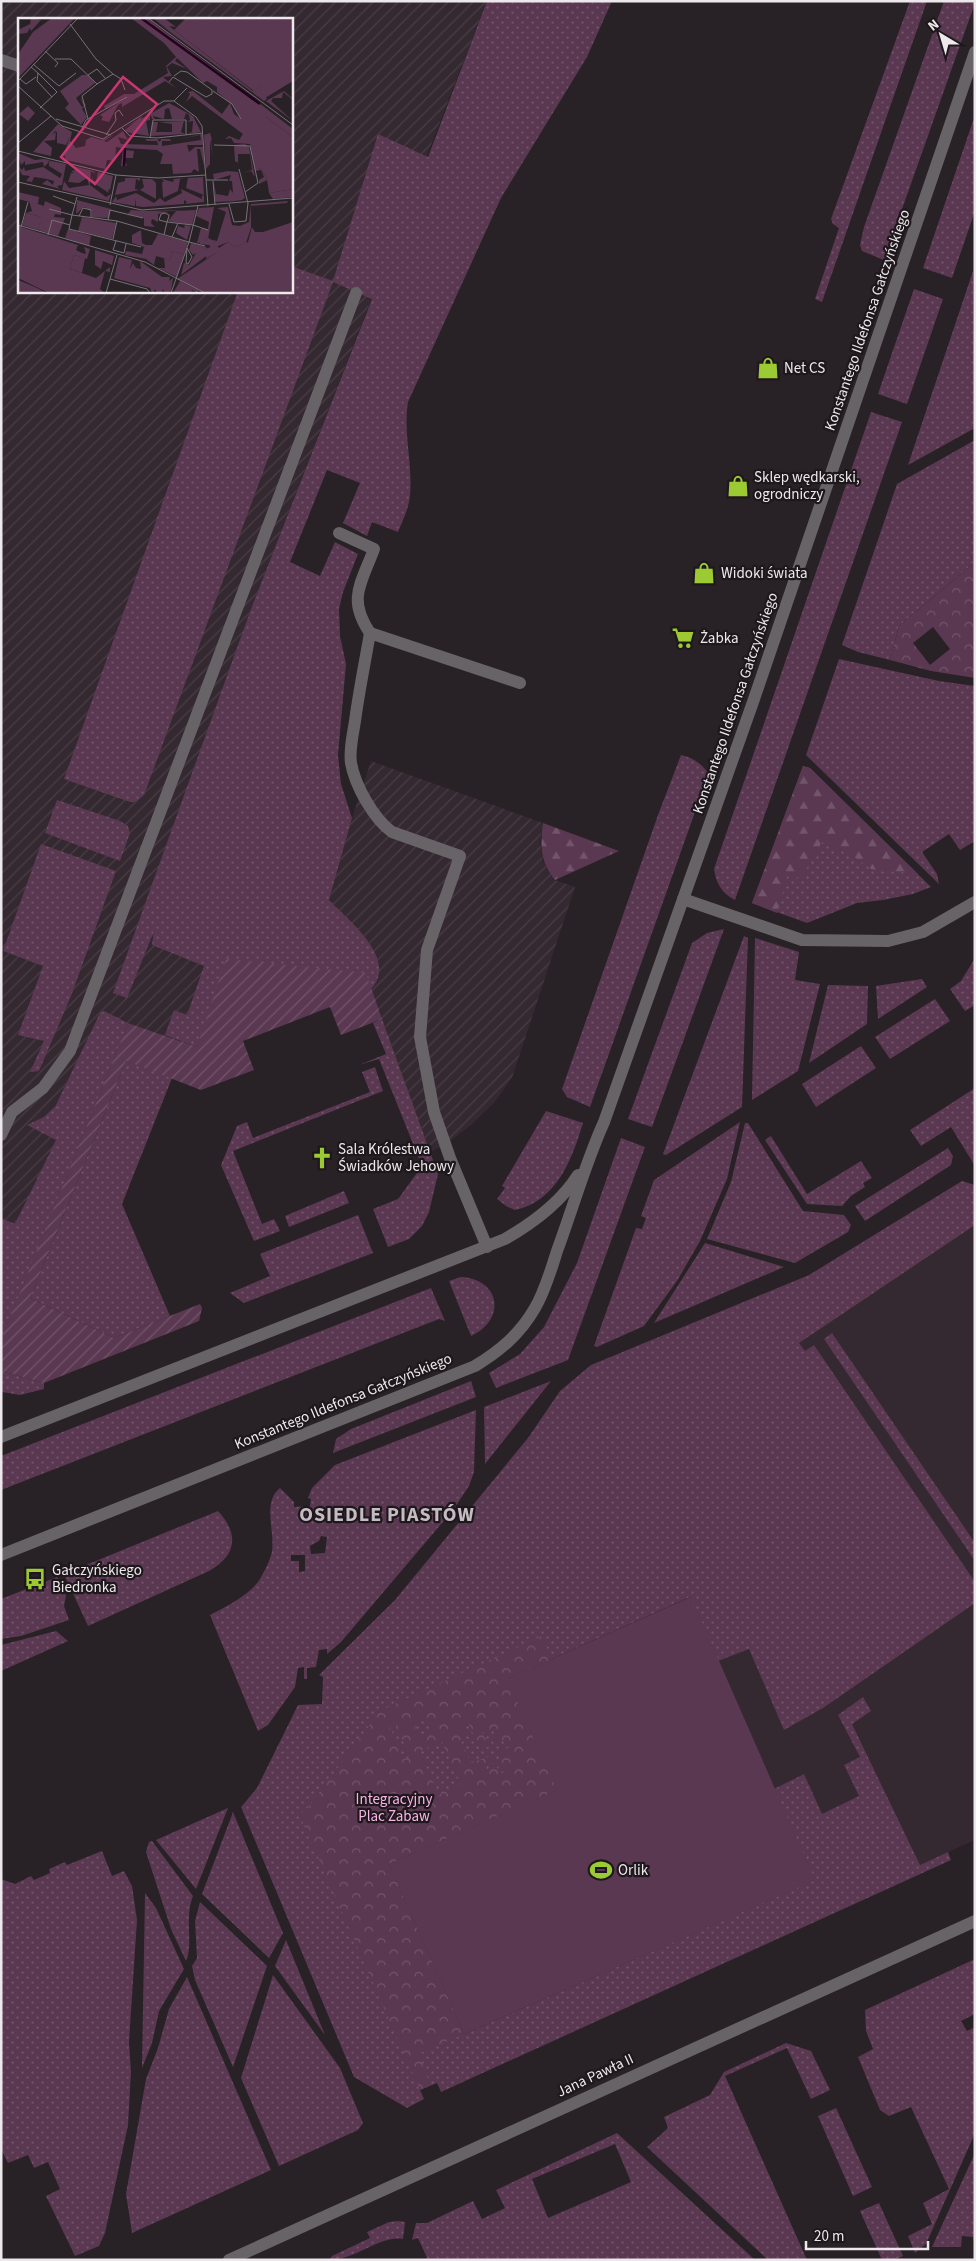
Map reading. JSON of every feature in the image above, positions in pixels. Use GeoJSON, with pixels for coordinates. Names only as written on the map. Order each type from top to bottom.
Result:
{"type":"FeatureCollection","features":[{"type":"Feature","properties":{"kind":"street","name":"Konstantego Ildefonsa Gałczyńskiego"},"geometry":{"type":"LineString","coordinates":[[1,1554],[476,1366],[498,1353],[518,1333],[536,1308],[570,1215],[586,1163],[604,1122],[753,702],[975,52]]}},
{"type":"Feature","properties":{"kind":"street"},"geometry":{"type":"LineString","coordinates":[[1,60],[18,66]]}},
{"type":"Feature","properties":{"kind":"street"},"geometry":{"type":"LineString","coordinates":[[1,1135],[12,1112],[43,1088],[70,1051],[356,293]]}},
{"type":"Feature","properties":{"kind":"street"},"geometry":{"type":"LineString","coordinates":[[339,533],[374,549],[357,599],[357,608],[370,633],[353,731],[351,763],[357,780],[373,812],[386,828],[392,832],[460,856],[427,950],[420,1037],[434,1112],[450,1158],[487,1247]]}},
{"type":"Feature","properties":{"kind":"street"},"geometry":{"type":"LineString","coordinates":[[370,633],[520,682]]}},
{"type":"Feature","properties":{"kind":"street"},"geometry":{"type":"LineString","coordinates":[[683,898],[802,940],[888,940],[923,932],[975,902]]}},
{"type":"Feature","properties":{"kind":"street","name":"Konstantego Ildefonsa Gałczyńskiego"},"geometry":{"type":"LineString","coordinates":[[1,1437],[487,1247],[522,1229],[557,1201],[573,1183],[586,1163]]}},
{"type":"Feature","properties":{"kind":"street","name":"Jana Pawła II"},"geometry":{"type":"LineString","coordinates":[[229,2260],[975,1921]]}},
{"type":"Feature","properties":{"kind":"shaded area"},"geometry":{"type":"Polygon","coordinates":[[[1,1],[487,1],[251,609],[169,841],[226,959],[197,1047],[128,1023],[1,1341],[1,1]]]}},
{"type":"Feature","properties":{"kind":"shaded area"},"geometry":{"type":"Polygon","coordinates":[[[371,761],[543,823],[540,842],[543,861],[548,871],[555,880],[575,887],[512,1078],[494,1103],[471,1125],[445,1145],[430,1152],[371,989],[377,979],[369,943],[329,900],[352,818],[371,761]]]}},
{"type":"Feature","properties":{"kind":"shaded area"},"geometry":{"type":"Polygon","coordinates":[[[975,1216],[975,1840],[403,2098],[301,1789],[627,1442],[975,1216]]]}},
{"type":"Feature","properties":{"kind":"green space"},"geometry":{"type":"Polygon","coordinates":[[[487,1],[612,1],[587,57],[501,198],[408,402],[407,425],[411,483],[407,509],[398,532],[372,522],[367,536],[343,523],[360,483],[327,470],[290,562],[320,576],[335,542],[358,554],[343,592],[339,609],[340,636],[346,664],[338,755],[341,784],[352,818],[329,900],[368,941],[379,965],[378,977],[371,989],[210,1012],[197,1047],[165,1035],[174,1010],[187,1015],[204,966],[152,945],[154,931],[127,998],[113,993],[251,609],[372,299],[333,282],[144,795],[135,802],[130,802],[64,779],[238,292],[292,292],[292,266],[333,281],[378,134],[428,157],[487,1]]]}},
{"type":"Feature","properties":{"kind":"green space"},"geometry":{"type":"Polygon","coordinates":[[[910,1],[927,1],[822,302],[815,299],[839,228],[833,224],[831,219],[910,1]]]}},
{"type":"Feature","properties":{"kind":"green space"},"geometry":{"type":"Polygon","coordinates":[[[944,1],[975,3],[884,260],[862,251],[860,245],[864,227],[944,1]]]}},
{"type":"Feature","properties":{"kind":"green space"},"geometry":{"type":"Polygon","coordinates":[[[975,115],[975,211],[952,278],[923,268],[975,115]]]}},
{"type":"Feature","properties":{"kind":"green space"},"geometry":{"type":"Polygon","coordinates":[[[973,271],[975,428],[908,465],[973,271]]]}},
{"type":"Feature","properties":{"kind":"green space"},"geometry":{"type":"Polygon","coordinates":[[[914,289],[943,299],[907,404],[878,394],[914,289]]]}},
{"type":"Feature","properties":{"kind":"green space"},"geometry":{"type":"Polygon","coordinates":[[[871,412],[902,422],[735,900],[720,888],[714,869],[871,412]]]}},
{"type":"Feature","properties":{"kind":"green space"},"geometry":{"type":"Polygon","coordinates":[[[975,440],[975,562],[899,626],[890,660],[858,652],[842,645],[897,484],[975,440]]]}},
{"type":"Feature","properties":{"kind":"green space"},"geometry":{"type":"Polygon","coordinates":[[[975,562],[975,678],[931,671],[890,660],[899,626],[975,562]],[[933,627],[913,643],[930,665],[950,649],[933,627]]]}},
{"type":"Feature","properties":{"kind":"green space"},"geometry":{"type":"Polygon","coordinates":[[[839,659],[939,681],[975,686],[975,841],[960,850],[949,834],[922,852],[937,874],[939,884],[806,755],[839,659]]]}},
{"type":"Feature","properties":{"kind":"green space"},"geometry":{"type":"Polygon","coordinates":[[[681,755],[696,761],[708,773],[590,1107],[567,1097],[562,1089],[658,815],[681,755]]]}},
{"type":"Feature","properties":{"kind":"green space"},"geometry":{"type":"Polygon","coordinates":[[[803,766],[810,768],[931,887],[913,894],[857,903],[807,923],[752,903],[803,766]]]}},
{"type":"Feature","properties":{"kind":"green space"},"geometry":{"type":"Polygon","coordinates":[[[803,766],[810,768],[918,874],[871,869],[853,856],[822,842],[801,878],[787,876],[777,913],[752,903],[803,766]]]}},
{"type":"Feature","properties":{"kind":"green space"},"geometry":{"type":"Polygon","coordinates":[[[57,800],[120,821],[128,826],[130,833],[120,861],[45,833],[57,800]]]}},
{"type":"Feature","properties":{"kind":"green space"},"geometry":{"type":"Polygon","coordinates":[[[543,823],[619,851],[555,880],[546,867],[542,853],[543,823]]]}},
{"type":"Feature","properties":{"kind":"green space"},"geometry":{"type":"Polygon","coordinates":[[[41,844],[116,871],[71,996],[39,1071],[30,1072],[44,1041],[18,1035],[43,966],[3,951],[41,844]]]}},
{"type":"Feature","properties":{"kind":"green space"},"geometry":{"type":"Polygon","coordinates":[[[724,929],[652,1127],[628,1119],[692,943],[707,933],[724,929]]]}},
{"type":"Feature","properties":{"kind":"green space"},"geometry":{"type":"Polygon","coordinates":[[[744,936],[748,938],[742,1107],[666,1155],[663,1154],[744,936]]]}},
{"type":"Feature","properties":{"kind":"green space"},"geometry":{"type":"Polygon","coordinates":[[[755,938],[799,952],[795,980],[820,984],[798,1071],[752,1100],[755,938]]]}},
{"type":"Feature","properties":{"kind":"green space"},"geometry":{"type":"Polygon","coordinates":[[[975,958],[975,1005],[965,1011],[950,989],[961,981],[975,958]]]}},
{"type":"Feature","properties":{"kind":"green space"},"geometry":{"type":"Polygon","coordinates":[[[226,959],[366,973],[382,1019],[341,1035],[330,1007],[243,1041],[254,1070],[201,1090],[126,1061],[30,1298],[114,1338],[200,1304],[202,1308],[199,1321],[44,1383],[1,1371],[1,1340],[128,1023],[197,1047],[226,959]]]}},
{"type":"Feature","properties":{"kind":"green space"},"geometry":{"type":"Polygon","coordinates":[[[922,979],[927,987],[878,1019],[876,986],[922,979]]]}},
{"type":"Feature","properties":{"kind":"green space"},"geometry":{"type":"Polygon","coordinates":[[[828,985],[868,986],[867,1024],[809,1063],[828,985]]]}},
{"type":"Feature","properties":{"kind":"green space"},"geometry":{"type":"Polygon","coordinates":[[[935,999],[950,1021],[890,1059],[875,1037],[935,999]]]}},
{"type":"Feature","properties":{"kind":"green space"},"geometry":{"type":"Polygon","coordinates":[[[104,1011],[128,1023],[1,1341],[1,1218],[15,1224],[56,1140],[27,1125],[44,1117],[55,1107],[100,1013],[104,1011]]]}},
{"type":"Feature","properties":{"kind":"green space"},"geometry":{"type":"Polygon","coordinates":[[[382,1019],[438,1174],[429,1212],[422,1226],[409,1239],[388,1247],[373,1209],[398,1199],[422,1166],[379,1059],[359,1065],[386,1054],[373,1023],[382,1019]]]}},
{"type":"Feature","properties":{"kind":"green space"},"geometry":{"type":"Polygon","coordinates":[[[861,1046],[876,1068],[816,1107],[802,1084],[861,1046]]]}},
{"type":"Feature","properties":{"kind":"green space"},"geometry":{"type":"Polygon","coordinates":[[[126,1061],[172,1078],[122,1204],[170,1316],[114,1338],[30,1298],[126,1061]]]}},
{"type":"Feature","properties":{"kind":"green space"},"geometry":{"type":"Polygon","coordinates":[[[375,1067],[383,1091],[233,1151],[262,1224],[274,1219],[280,1231],[254,1241],[221,1165],[237,1126],[247,1122],[253,1138],[370,1092],[362,1072],[375,1067]]]}},
{"type":"Feature","properties":{"kind":"green space"},"geometry":{"type":"Polygon","coordinates":[[[975,1088],[975,1166],[951,1127],[921,1146],[910,1130],[975,1088]]]}},
{"type":"Feature","properties":{"kind":"green space"},"geometry":{"type":"Polygon","coordinates":[[[546,1111],[583,1123],[574,1151],[561,1177],[542,1198],[530,1205],[515,1210],[497,1199],[505,1188],[502,1186],[546,1111]]]}},
{"type":"Feature","properties":{"kind":"green space"},"geometry":{"type":"Polygon","coordinates":[[[740,1122],[727,1179],[700,1241],[677,1281],[644,1326],[597,1347],[594,1346],[636,1228],[642,1229],[646,1218],[641,1216],[654,1180],[740,1122]]]}},
{"type":"Feature","properties":{"kind":"green space"},"geometry":{"type":"Polygon","coordinates":[[[745,1123],[748,1123],[803,1211],[844,1215],[851,1225],[848,1232],[795,1263],[707,1239],[731,1182],[745,1123]]]}},
{"type":"Feature","properties":{"kind":"green space"},"geometry":{"type":"Polygon","coordinates":[[[771,1136],[807,1194],[861,1161],[872,1178],[863,1183],[865,1187],[851,1196],[842,1206],[807,1204],[765,1140],[771,1136]]]}},
{"type":"Feature","properties":{"kind":"green space"},"geometry":{"type":"Polygon","coordinates":[[[621,1138],[645,1147],[568,1360],[496,1388],[489,1373],[520,1354],[544,1327],[577,1263],[621,1138]]]}},
{"type":"Feature","properties":{"kind":"green space"},"geometry":{"type":"Polygon","coordinates":[[[948,1148],[953,1156],[951,1165],[865,1221],[855,1206],[948,1148]]]}},
{"type":"Feature","properties":{"kind":"green space"},"geometry":{"type":"Polygon","coordinates":[[[962,1181],[975,1185],[975,1225],[799,1343],[805,1351],[814,1345],[975,1582],[975,1603],[823,1708],[784,1730],[749,1649],[718,1661],[690,1597],[507,1679],[558,1790],[389,1864],[464,2034],[814,1880],[774,1789],[804,1774],[822,1814],[859,1796],[844,1765],[860,1757],[838,1715],[863,1697],[871,1711],[852,1724],[920,1865],[948,1852],[951,1860],[441,2092],[437,2083],[420,2090],[424,2099],[407,2108],[354,2077],[241,1807],[257,1788],[298,1705],[322,1704],[323,1677],[319,1675],[395,1600],[528,1438],[560,1391],[591,1365],[809,1275],[962,1181]]]}},
{"type":"Feature","properties":{"kind":"green space"},"geometry":{"type":"Polygon","coordinates":[[[344,1191],[349,1203],[289,1227],[285,1216],[344,1191]]]}},
{"type":"Feature","properties":{"kind":"green space"},"geometry":{"type":"Polygon","coordinates":[[[358,1215],[373,1253],[244,1303],[230,1293],[270,1276],[260,1254],[358,1215]]]}},
{"type":"Feature","properties":{"kind":"green space"},"geometry":{"type":"Polygon","coordinates":[[[705,1243],[784,1267],[654,1323],[705,1243]]]}},
{"type":"Feature","properties":{"kind":"green space"},"geometry":{"type":"Polygon","coordinates":[[[461,1277],[474,1279],[484,1285],[491,1292],[494,1301],[494,1310],[490,1320],[483,1329],[471,1336],[449,1281],[461,1277]]]}},
{"type":"Feature","properties":{"kind":"green space"},"geometry":{"type":"Polygon","coordinates":[[[431,1288],[445,1321],[439,1319],[1,1490],[1,1456],[431,1288]]]}},
{"type":"Feature","properties":{"kind":"green space"},"geometry":{"type":"Polygon","coordinates":[[[832,1333],[975,1543],[975,1561],[824,1339],[832,1333]]]}},
{"type":"Feature","properties":{"kind":"green space"},"geometry":{"type":"Polygon","coordinates":[[[1,1371],[44,1383],[44,1389],[20,1395],[2,1392],[1,1371]]]}},
{"type":"Feature","properties":{"kind":"green space"},"geometry":{"type":"Polygon","coordinates":[[[471,1381],[476,1397],[333,1453],[336,1439],[351,1429],[471,1381]]]}},
{"type":"Feature","properties":{"kind":"green space"},"geometry":{"type":"Polygon","coordinates":[[[551,1381],[485,1464],[484,1407],[551,1381]]]}},
{"type":"Feature","properties":{"kind":"green space"},"geometry":{"type":"Polygon","coordinates":[[[476,1410],[474,1472],[469,1486],[453,1510],[341,1642],[327,1654],[327,1649],[319,1650],[316,1667],[307,1668],[307,1679],[304,1679],[304,1667],[298,1668],[295,1687],[268,1725],[258,1731],[210,1615],[244,1595],[260,1579],[269,1562],[272,1551],[270,1509],[275,1494],[280,1488],[294,1502],[294,1507],[310,1506],[311,1499],[308,1498],[312,1488],[335,1465],[476,1410]],[[321,1536],[319,1541],[310,1546],[311,1554],[325,1553],[327,1537],[321,1536]],[[291,1555],[291,1561],[299,1561],[299,1572],[305,1571],[305,1555],[291,1555]]]}},
{"type":"Feature","properties":{"kind":"green space"},"geometry":{"type":"Polygon","coordinates":[[[218,1511],[230,1528],[232,1537],[230,1552],[225,1559],[209,1571],[88,1626],[64,1574],[218,1511]]]}},
{"type":"Feature","properties":{"kind":"green space"},"geometry":{"type":"Polygon","coordinates":[[[57,1577],[66,1596],[64,1606],[69,1620],[21,1636],[1,1639],[1,1599],[57,1577]]]}},
{"type":"Feature","properties":{"kind":"green space","name":"Orlik"},"geometry":{"type":"Polygon","coordinates":[[[691,1597],[815,1880],[464,2034],[389,1864],[557,1790],[507,1679],[691,1597]]]}},
{"type":"Feature","properties":{"kind":"green space"},"geometry":{"type":"Polygon","coordinates":[[[56,1631],[68,1641],[1,1671],[1,1645],[56,1631]]]}},
{"type":"Feature","properties":{"kind":"green space","name":"Integracyjny Plac Zabaw"},"geometry":{"type":"Polygon","coordinates":[[[542,1636],[552,1659],[507,1679],[558,1790],[389,1864],[464,2034],[418,2054],[431,2085],[420,2090],[299,1814],[307,1809],[380,1711],[542,1636]],[[422,1720],[417,1722],[415,1728],[418,1733],[424,1735],[431,1727],[428,1722],[422,1720]],[[468,1722],[461,1725],[466,1737],[460,1739],[471,1763],[493,1755],[496,1762],[483,1768],[484,1771],[497,1766],[500,1774],[504,1772],[498,1752],[508,1748],[505,1740],[494,1744],[491,1737],[495,1734],[493,1729],[482,1733],[490,1746],[480,1750],[468,1722]],[[395,1723],[389,1725],[404,1759],[410,1757],[395,1723]],[[442,1742],[420,1751],[438,1795],[461,1785],[442,1742]]]}},
{"type":"Feature","properties":{"kind":"green space"},"geometry":{"type":"Polygon","coordinates":[[[228,1808],[196,1889],[156,1840],[228,1808]]]}},
{"type":"Feature","properties":{"kind":"green space"},"geometry":{"type":"Polygon","coordinates":[[[233,1812],[283,1933],[269,1958],[202,1894],[233,1812]]]}},
{"type":"Feature","properties":{"kind":"green space"},"geometry":{"type":"Polygon","coordinates":[[[152,1841],[193,1896],[189,1913],[189,1947],[186,1961],[171,1929],[146,1852],[149,1842],[152,1841]]]}},
{"type":"Feature","properties":{"kind":"green space"},"geometry":{"type":"Polygon","coordinates":[[[102,1851],[112,1876],[124,1871],[132,1886],[137,1920],[129,2042],[131,2072],[128,2125],[105,2233],[99,2246],[75,2256],[46,2196],[60,2189],[48,2162],[34,2168],[28,2155],[8,2163],[1,2149],[1,1879],[15,1884],[31,1876],[34,1880],[50,1873],[49,1869],[65,1862],[67,1865],[102,1851]]]}},
{"type":"Feature","properties":{"kind":"green space"},"geometry":{"type":"Polygon","coordinates":[[[145,1893],[156,1908],[184,1969],[159,2011],[152,2043],[142,2068],[145,1893]]]}},
{"type":"Feature","properties":{"kind":"green space"},"geometry":{"type":"Polygon","coordinates":[[[200,1902],[267,1966],[233,2067],[195,1980],[192,1966],[197,1958],[195,1921],[200,1902]]]}},
{"type":"Feature","properties":{"kind":"green space"},"geometry":{"type":"Polygon","coordinates":[[[286,1940],[325,2035],[275,1966],[286,1940]]]}},
{"type":"Feature","properties":{"kind":"green space"},"geometry":{"type":"Polygon","coordinates":[[[975,1959],[975,2014],[961,2021],[967,2031],[975,2027],[975,2133],[926,2244],[915,2253],[908,2236],[932,2224],[923,2203],[949,2189],[911,2107],[889,2116],[880,2110],[858,2057],[873,2049],[866,2031],[865,2010],[975,1959]]]}},
{"type":"Feature","properties":{"kind":"green space"},"geometry":{"type":"Polygon","coordinates":[[[273,1975],[340,2068],[363,2123],[358,2130],[279,2166],[241,2078],[273,1975]]]}},
{"type":"Feature","properties":{"kind":"green space"},"geometry":{"type":"Polygon","coordinates":[[[187,1977],[271,2170],[132,2233],[126,2194],[146,2079],[158,2048],[169,2009],[187,1977]]]}},
{"type":"Feature","properties":{"kind":"green space"},"geometry":{"type":"Polygon","coordinates":[[[786,2043],[811,2051],[830,2090],[811,2099],[787,2048],[725,2076],[807,2260],[768,2260],[647,2147],[668,2128],[664,2117],[710,2095],[724,2072],[786,2043]]]}},
{"type":"Feature","properties":{"kind":"green space"},"geometry":{"type":"Polygon","coordinates":[[[836,2108],[872,2187],[853,2196],[818,2116],[836,2108]]]}},
{"type":"Feature","properties":{"kind":"green space"},"geometry":{"type":"Polygon","coordinates":[[[617,2133],[755,2260],[428,2260],[418,2238],[412,2240],[416,2223],[427,2223],[473,2201],[482,2219],[505,2208],[496,2190],[617,2133]],[[615,2144],[532,2179],[548,2218],[631,2182],[615,2144]]]}},
{"type":"Feature","properties":{"kind":"green space"},"geometry":{"type":"Polygon","coordinates":[[[975,2153],[975,2248],[973,2237],[962,2236],[961,2247],[932,2247],[975,2153]]]}},
{"type":"Feature","properties":{"kind":"green space"},"geometry":{"type":"Polygon","coordinates":[[[879,2203],[903,2256],[894,2260],[882,2260],[860,2211],[879,2203]]]}},
{"type":"Feature","properties":{"kind":"green space"},"geometry":{"type":"Polygon","coordinates":[[[389,2222],[405,2222],[403,2239],[386,2241],[349,2256],[329,2260],[332,2256],[370,2238],[367,2232],[389,2222]]]}},
{"type":"Feature","properties":{"kind":"place","name":"Net CS"},"geometry":{"type":"Point","coordinates":[768,368]}},
{"type":"Feature","properties":{"kind":"place","name":"Sklep wędkarski, ogrodniczy"},"geometry":{"type":"Point","coordinates":[738,486]}},
{"type":"Feature","properties":{"kind":"place","name":"Widoki świata"},"geometry":{"type":"Point","coordinates":[704,573]}},
{"type":"Feature","properties":{"kind":"place","name":"Żabka"},"geometry":{"type":"Point","coordinates":[683,638]}},
{"type":"Feature","properties":{"kind":"place","name":"Sala Królestwa Świadków Jehowy"},"geometry":{"type":"Point","coordinates":[322,1158]}},
{"type":"Feature","properties":{"kind":"place","name":"Gałczyńskiego Biedronka"},"geometry":{"type":"Point","coordinates":[35,1579]}},
{"type":"Feature","properties":{"kind":"place","name":"Orlik"},"geometry":{"type":"Point","coordinates":[601,1870]}},
{"type":"Feature","properties":{"kind":"district","name":"OSIEDLE PIASTÓW"},"geometry":{"type":"Point","coordinates":[387,1514]}}]}
